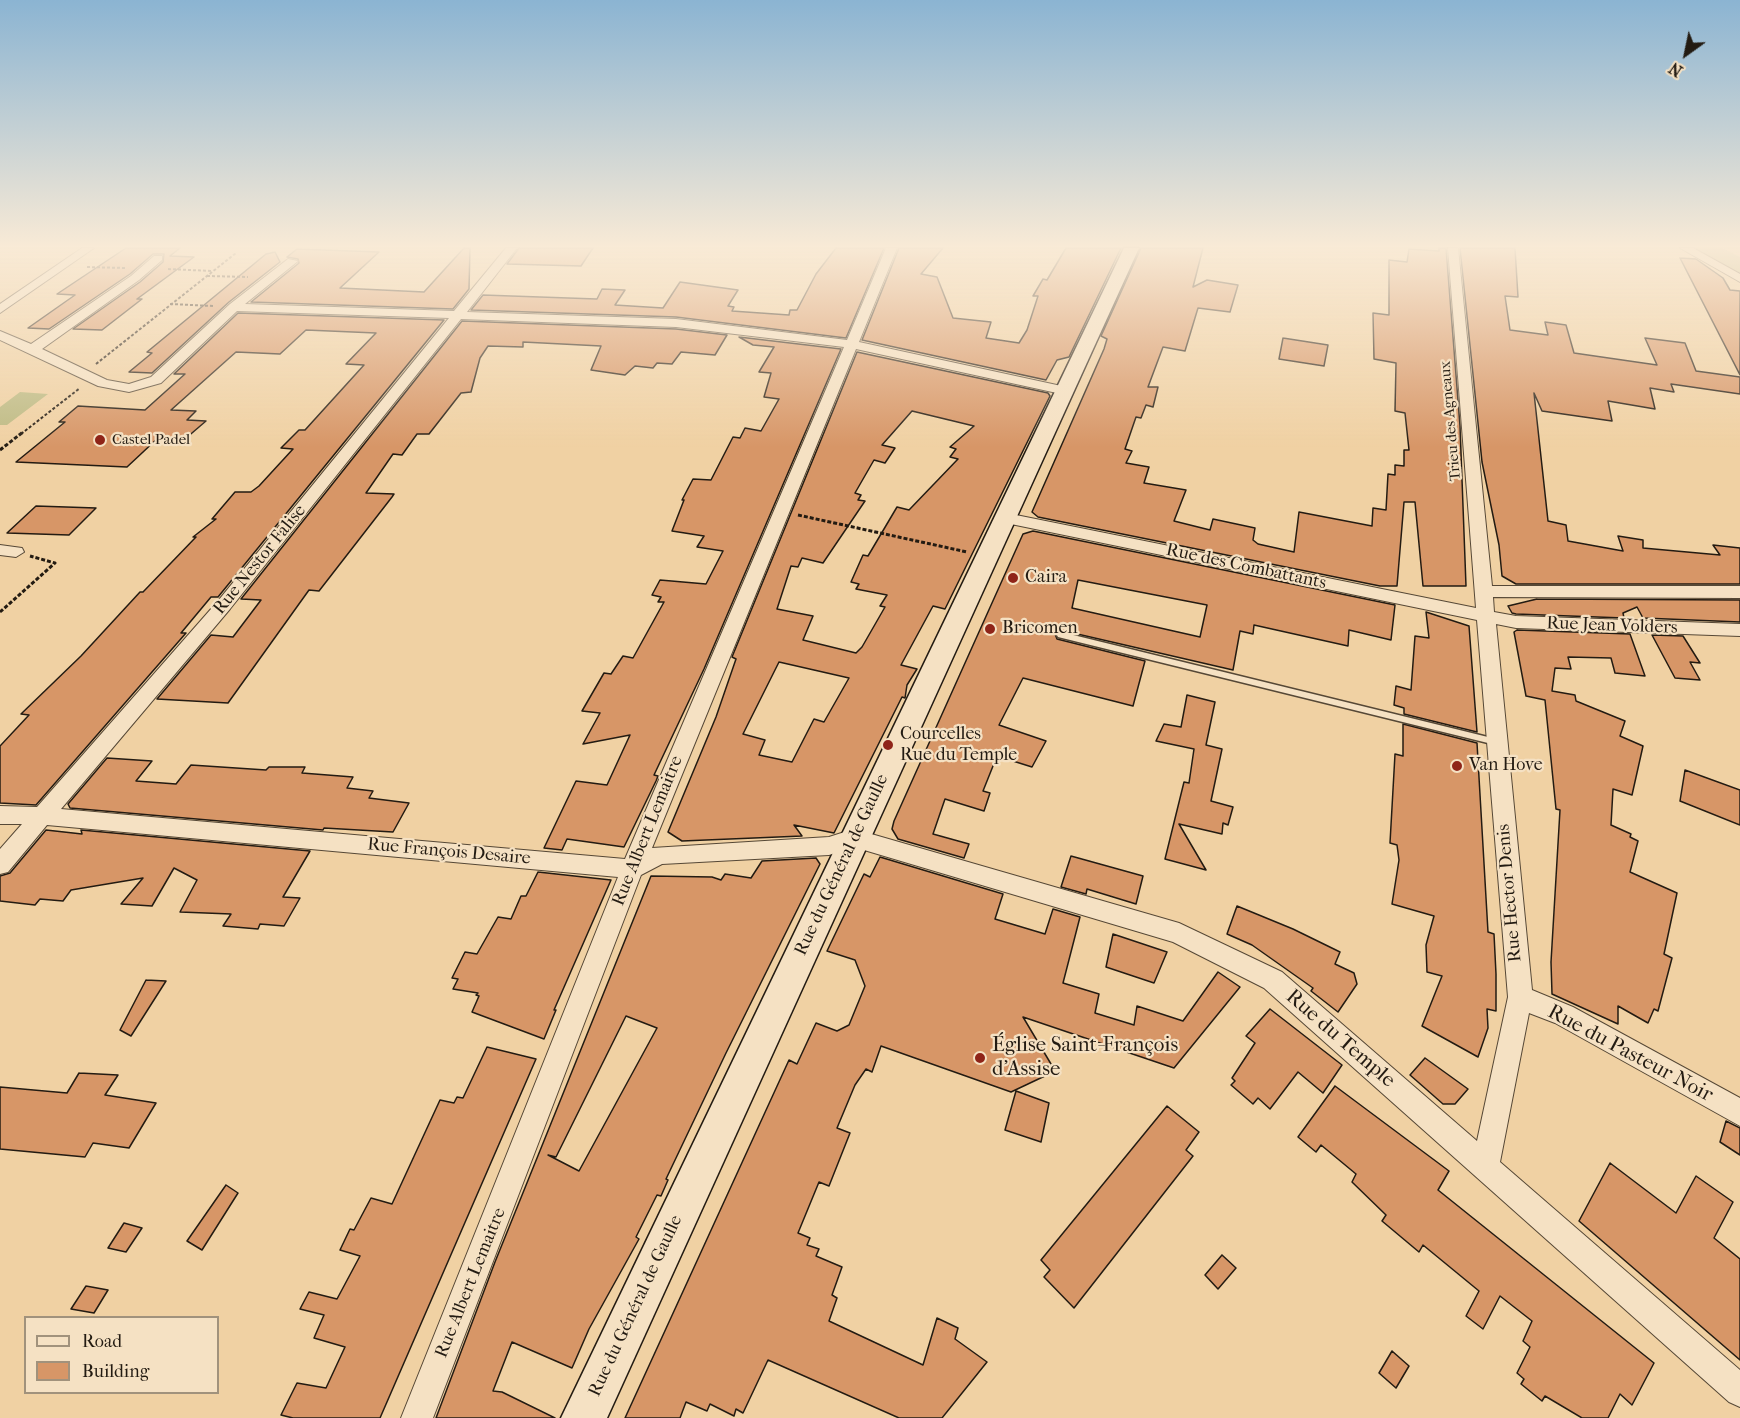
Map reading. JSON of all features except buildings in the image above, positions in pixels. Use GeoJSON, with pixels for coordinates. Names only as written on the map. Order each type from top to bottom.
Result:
{"type":"FeatureCollection","features":[{"type":"Feature","properties":{"kind":"main road","name":"Rue du Général de Gaulle"},"geometry":{"type":"LineString","coordinates":[[584,1418],[1101,314]]}},
{"type":"Feature","properties":{"kind":"street"},"geometry":{"type":"LineString","coordinates":[[33,349],[83,314]]}},
{"type":"Feature","properties":{"kind":"street"},"geometry":{"type":"LineString","coordinates":[[0,335],[103,383],[129,388],[156,380],[226,314]]}},
{"type":"Feature","properties":{"kind":"street","name":"Rue Nestor Falise"},"geometry":{"type":"LineString","coordinates":[[0,865],[224,605],[461,314]]}},
{"type":"Feature","properties":{"kind":"street"},"geometry":{"type":"LineString","coordinates":[[465,314],[676,323],[850,344],[1066,391]]}},
{"type":"Feature","properties":{"kind":"street","name":"Rue Albert Lemaitre"},"geometry":{"type":"LineString","coordinates":[[417,1418],[632,869],[863,314]]}},
{"type":"Feature","properties":{"kind":"street","name":"Trieu des Agneaux"},"geometry":{"type":"LineString","coordinates":[[1459,314],[1485,616]]}},
{"type":"Feature","properties":{"kind":"street","name":"Rue des Combattants"},"geometry":{"type":"LineString","coordinates":[[1006,518],[1485,616]]}},
{"type":"Feature","properties":{"kind":"street"},"geometry":{"type":"LineString","coordinates":[[1483,591],[1740,592]]}},
{"type":"Feature","properties":{"kind":"street","name":"Rue Jean Volders"},"geometry":{"type":"LineString","coordinates":[[1485,616],[1516,622],[1740,630]]}},
{"type":"Feature","properties":{"kind":"street","name":"Rue Hector Denis"},"geometry":{"type":"LineString","coordinates":[[1485,616],[1520,997],[1485,1167]]}},
{"type":"Feature","properties":{"kind":"street","name":"Rue François Desaire"},"geometry":{"type":"LineString","coordinates":[[0,815],[41,816],[632,869]]}},
{"type":"Feature","properties":{"kind":"street"},"geometry":{"type":"LineString","coordinates":[[632,869],[660,855],[829,846],[854,838]]}},
{"type":"Feature","properties":{"kind":"street","name":"Rue du Temple"},"geometry":{"type":"LineString","coordinates":[[854,838],[1179,933],[1273,980],[1740,1391]]}},
{"type":"Feature","properties":{"kind":"street","name":"Rue du Pasteur Noir"},"geometry":{"type":"LineString","coordinates":[[1520,997],[1564,1015],[1740,1113]]}},
{"type":"Feature","properties":{"kind":"lane"},"geometry":{"type":"LineString","coordinates":[[1061,635],[1496,742]]}},
{"type":"Feature","properties":{"kind":"path"},"geometry":{"type":"LineString","coordinates":[[0,450],[159,314]]}},
{"type":"Feature","properties":{"kind":"path"},"geometry":{"type":"LineString","coordinates":[[781,512],[988,557]]}},
{"type":"Feature","properties":{"kind":"path"},"geometry":{"type":"LineString","coordinates":[[0,612],[54,564],[8,551]]}},
{"type":"Feature","properties":{"kind":"shaded area"},"geometry":{"type":"Polygon","coordinates":[[[20,392],[48,394],[7,425],[0,425],[0,407],[20,392]]]}},
{"type":"Feature","properties":{"kind":"place","name":"Castel Padel"},"geometry":{"type":"Point","coordinates":[100,440]}},
{"type":"Feature","properties":{"kind":"place","name":"Caira"},"geometry":{"type":"Point","coordinates":[1013,578]}},
{"type":"Feature","properties":{"kind":"place","name":"Bricomen"},"geometry":{"type":"Point","coordinates":[990,629]}},
{"type":"Feature","properties":{"kind":"place","name":"Courcelles Rue du Temple"},"geometry":{"type":"Point","coordinates":[888,745]}},
{"type":"Feature","properties":{"kind":"place","name":"Van Hove"},"geometry":{"type":"Point","coordinates":[1457,766]}},
{"type":"Feature","properties":{"kind":"place","name":"Église Saint-François d'Assise"},"geometry":{"type":"Point","coordinates":[980,1058]}}]}
